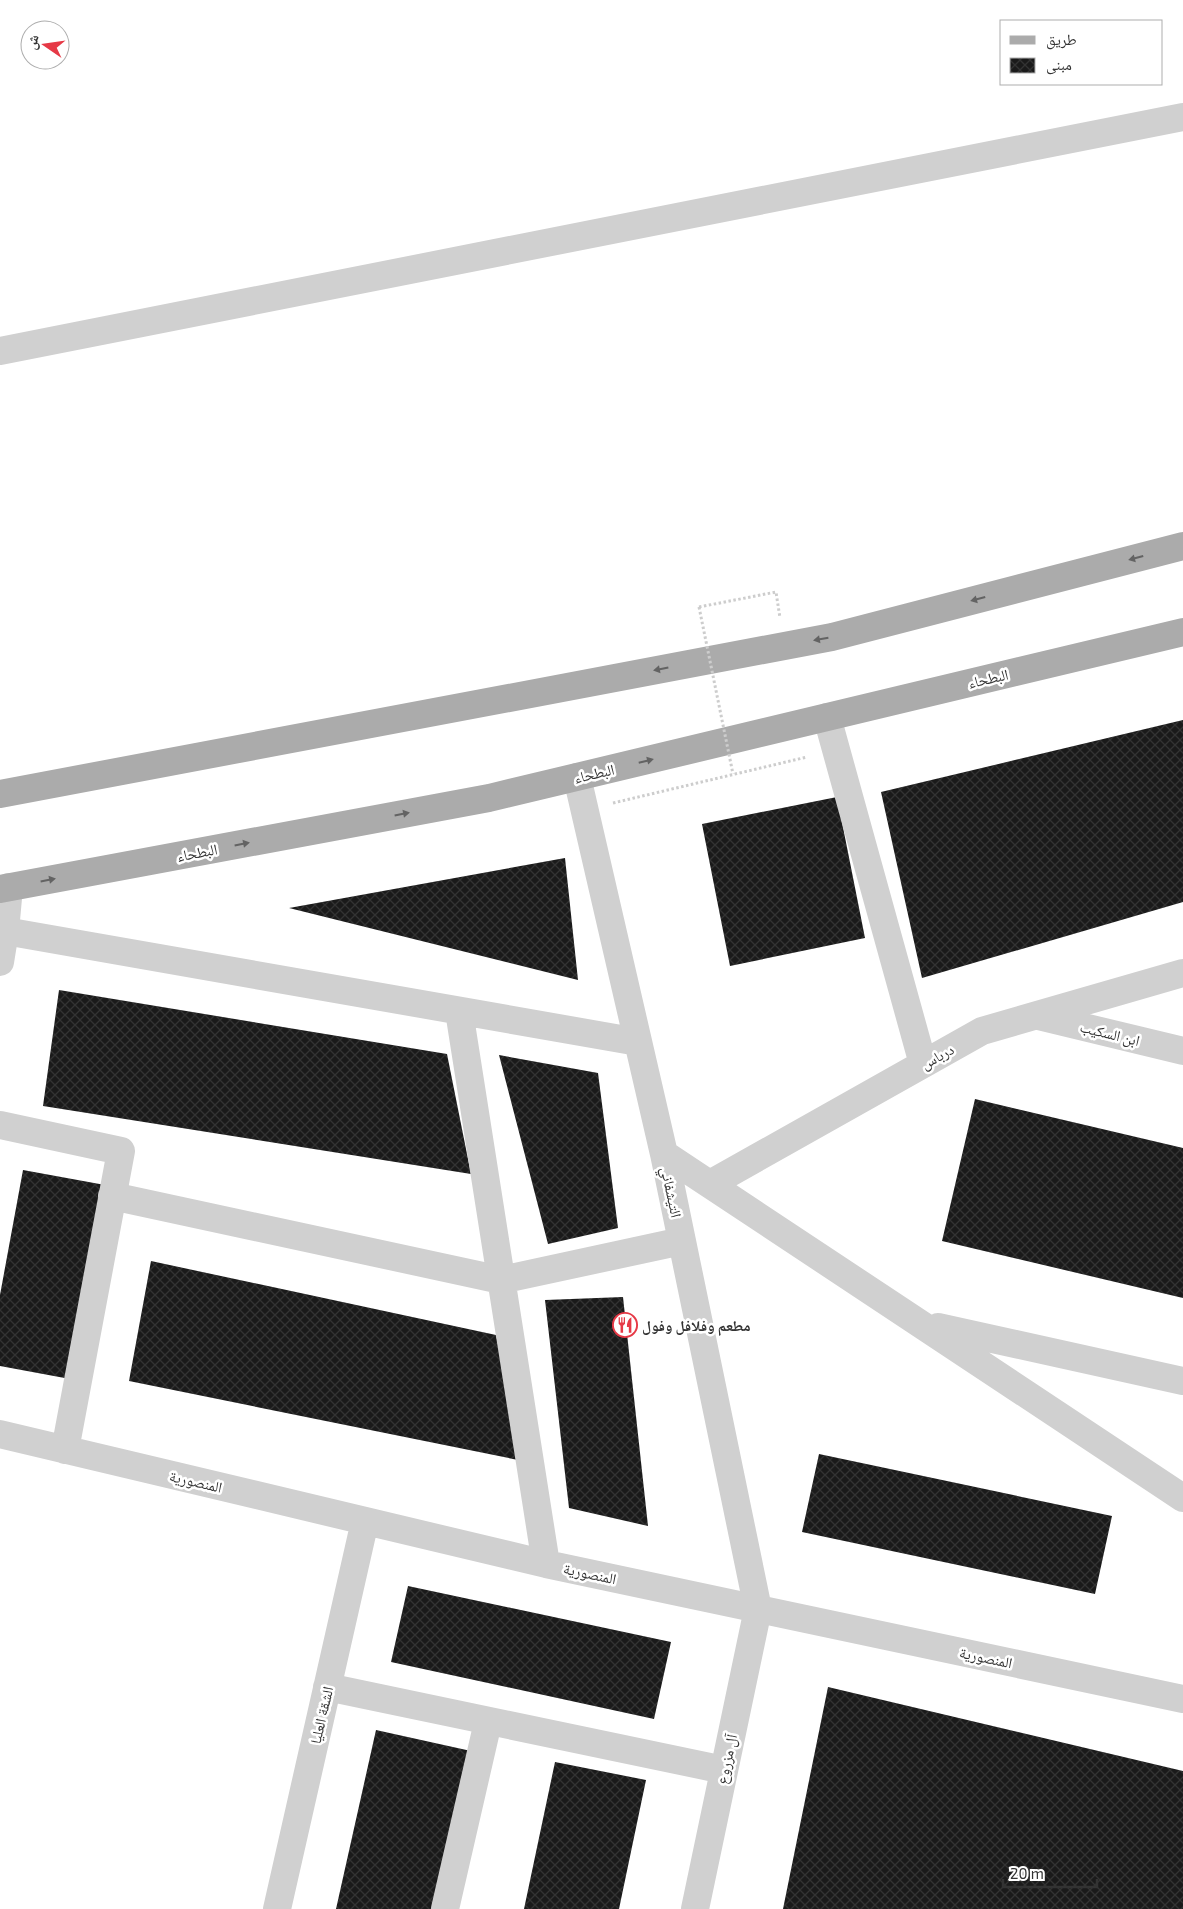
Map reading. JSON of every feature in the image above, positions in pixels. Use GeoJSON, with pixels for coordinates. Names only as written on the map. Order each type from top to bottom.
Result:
{"type":"FeatureCollection","features":[{"type":"Feature","properties":{"kind":"main road"},"geometry":{"type":"LineString","coordinates":[[0,794],[832,637],[1183,546]]}},
{"type":"Feature","properties":{"kind":"main road","name":"البطحاء"},"geometry":{"type":"LineString","coordinates":[[4,888],[489,798],[1183,632]]}},
{"type":"Feature","properties":{"kind":"street"},"geometry":{"type":"LineString","coordinates":[[0,351],[1183,116]]}},
{"type":"Feature","properties":{"kind":"street"},"geometry":{"type":"LineString","coordinates":[[827,717],[923,1064]]}},
{"type":"Feature","properties":{"kind":"street","name":"التيشفاني"},"geometry":{"type":"LineString","coordinates":[[576,777],[664,1154],[758,1609]]}},
{"type":"Feature","properties":{"kind":"street"},"geometry":{"type":"LineString","coordinates":[[0,962],[5,931],[4,888]]}},
{"type":"Feature","properties":{"kind":"street"},"geometry":{"type":"LineString","coordinates":[[5,931],[638,1042]]}},
{"type":"Feature","properties":{"kind":"street","name":"درباس"},"geometry":{"type":"LineString","coordinates":[[710,1184],[982,1031],[1183,973]]}},
{"type":"Feature","properties":{"kind":"street"},"geometry":{"type":"LineString","coordinates":[[458,1011],[546,1564]]}},
{"type":"Feature","properties":{"kind":"street","name":"ابن السكيب"},"geometry":{"type":"LineString","coordinates":[[1037,1015],[1183,1052]]}},
{"type":"Feature","properties":{"kind":"street"},"geometry":{"type":"LineString","coordinates":[[0,1125],[121,1151],[65,1450]]}},
{"type":"Feature","properties":{"kind":"street"},"geometry":{"type":"LineString","coordinates":[[664,1154],[1183,1498]]}},
{"type":"Feature","properties":{"kind":"street"},"geometry":{"type":"LineString","coordinates":[[112,1196],[501,1280],[682,1241]]}},
{"type":"Feature","properties":{"kind":"street"},"geometry":{"type":"LineString","coordinates":[[922,1324],[1183,1381]]}},
{"type":"Feature","properties":{"kind":"street","name":"المنصورية"},"geometry":{"type":"LineString","coordinates":[[0,1434],[546,1564],[1183,1699]]}},
{"type":"Feature","properties":{"kind":"street","name":"الشقة العليا"},"geometry":{"type":"LineString","coordinates":[[277,1909],[365,1521]]}},
{"type":"Feature","properties":{"kind":"street","name":"آل مزروع"},"geometry":{"type":"LineString","coordinates":[[694,1909],[758,1609]]}},
{"type":"Feature","properties":{"kind":"street"},"geometry":{"type":"LineString","coordinates":[[327,1687],[724,1770]]}},
{"type":"Feature","properties":{"kind":"street"},"geometry":{"type":"LineString","coordinates":[[445,1909],[488,1722]]}},
{"type":"Feature","properties":{"kind":"path"},"geometry":{"type":"LineString","coordinates":[[733,774],[699,607],[776,592],[785,645]]}},
{"type":"Feature","properties":{"kind":"path"},"geometry":{"type":"LineString","coordinates":[[584,810],[836,750]]}},
{"type":"Feature","properties":{"kind":"building"},"geometry":{"type":"Polygon","coordinates":[[[1183,720],[1183,902],[922,978],[881,792],[1183,720]]]}},
{"type":"Feature","properties":{"kind":"building"},"geometry":{"type":"Polygon","coordinates":[[[837,797],[865,938],[730,966],[702,824],[837,797]]]}},
{"type":"Feature","properties":{"kind":"building"},"geometry":{"type":"Polygon","coordinates":[[[565,858],[578,980],[289,908],[565,858]]]}},
{"type":"Feature","properties":{"kind":"building"},"geometry":{"type":"Polygon","coordinates":[[[59,990],[447,1054],[471,1174],[43,1106],[59,990]]]}},
{"type":"Feature","properties":{"kind":"building"},"geometry":{"type":"Polygon","coordinates":[[[499,1055],[598,1073],[618,1228],[548,1244],[499,1055]]]}},
{"type":"Feature","properties":{"kind":"building"},"geometry":{"type":"Polygon","coordinates":[[[975,1099],[1183,1148],[1183,1298],[942,1241],[975,1099]]]}},
{"type":"Feature","properties":{"kind":"building"},"geometry":{"type":"Polygon","coordinates":[[[23,1170],[105,1185],[70,1379],[0,1366],[0,1295],[23,1170]]]}},
{"type":"Feature","properties":{"kind":"building"},"geometry":{"type":"Polygon","coordinates":[[[151,1261],[496,1335],[523,1461],[129,1381],[151,1261]]]}},
{"type":"Feature","properties":{"kind":"building"},"geometry":{"type":"Polygon","coordinates":[[[623,1297],[648,1526],[569,1508],[545,1300],[623,1297]]]}},
{"type":"Feature","properties":{"kind":"building"},"geometry":{"type":"Polygon","coordinates":[[[819,1454],[1112,1516],[1095,1594],[802,1532],[819,1454]]]}},
{"type":"Feature","properties":{"kind":"building"},"geometry":{"type":"Polygon","coordinates":[[[408,1586],[671,1642],[654,1719],[391,1662],[408,1586]]]}},
{"type":"Feature","properties":{"kind":"building"},"geometry":{"type":"Polygon","coordinates":[[[828,1687],[1183,1771],[1183,1909],[783,1909],[828,1687]]]}},
{"type":"Feature","properties":{"kind":"building"},"geometry":{"type":"Polygon","coordinates":[[[376,1730],[471,1751],[437,1909],[336,1909],[376,1730]]]}},
{"type":"Feature","properties":{"kind":"building"},"geometry":{"type":"Polygon","coordinates":[[[555,1762],[646,1780],[619,1909],[524,1909],[555,1762]]]}},
{"type":"Feature","properties":{"kind":"place","name":"مطعم وفلافل وفول"},"geometry":{"type":"Point","coordinates":[625,1325]}}]}
